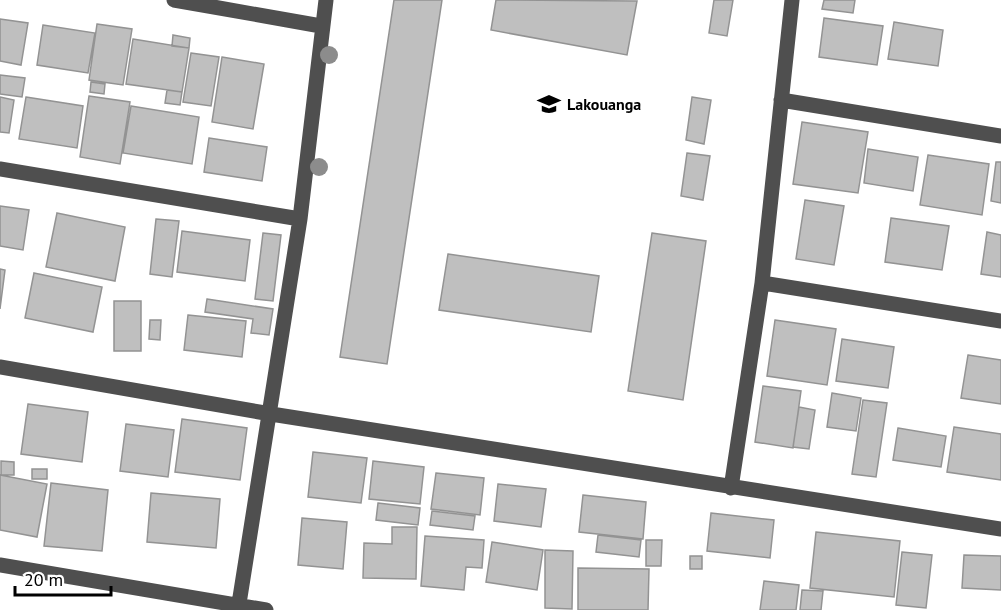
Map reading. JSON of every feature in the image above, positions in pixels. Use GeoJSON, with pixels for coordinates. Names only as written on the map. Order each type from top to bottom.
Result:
{"type":"FeatureCollection","features":[{"type":"Feature","properties":{"kind":"street"},"geometry":{"type":"LineString","coordinates":[[174,0],[321,26]]}},
{"type":"Feature","properties":{"kind":"street"},"geometry":{"type":"LineString","coordinates":[[239,608],[300,219],[321,26],[326,0]]}},
{"type":"Feature","properties":{"kind":"street"},"geometry":{"type":"LineString","coordinates":[[731,488],[762,283],[792,0]]}},
{"type":"Feature","properties":{"kind":"street"},"geometry":{"type":"LineString","coordinates":[[781,100],[1001,136]]}},
{"type":"Feature","properties":{"kind":"street"},"geometry":{"type":"LineString","coordinates":[[0,169],[300,219]]}},
{"type":"Feature","properties":{"kind":"street"},"geometry":{"type":"LineString","coordinates":[[762,283],[1001,321]]}},
{"type":"Feature","properties":{"kind":"street"},"geometry":{"type":"LineString","coordinates":[[0,367],[271,414],[1001,529]]}},
{"type":"Feature","properties":{"kind":"street"},"geometry":{"type":"LineString","coordinates":[[0,565],[239,608],[266,610]]}},
{"type":"Feature","properties":{"kind":"building"},"geometry":{"type":"Polygon","coordinates":[[[394,0],[442,0],[387,364],[340,357],[394,0]]]}},
{"type":"Feature","properties":{"kind":"building"},"geometry":{"type":"Polygon","coordinates":[[[496,0],[637,1],[627,55],[491,30],[496,0]]]}},
{"type":"Feature","properties":{"kind":"building"},"geometry":{"type":"Polygon","coordinates":[[[714,0],[733,0],[727,36],[709,33],[714,0]]]}},
{"type":"Feature","properties":{"kind":"building"},"geometry":{"type":"Polygon","coordinates":[[[824,0],[855,0],[853,13],[822,9],[824,0]]]}},
{"type":"Feature","properties":{"kind":"building"},"geometry":{"type":"Polygon","coordinates":[[[824,18],[883,26],[877,65],[819,57],[824,18]]]}},
{"type":"Feature","properties":{"kind":"building"},"geometry":{"type":"Polygon","coordinates":[[[0,19],[28,23],[21,65],[0,61],[0,19]]]}},
{"type":"Feature","properties":{"kind":"building"},"geometry":{"type":"Polygon","coordinates":[[[894,22],[943,30],[938,66],[888,59],[894,22]]]}},
{"type":"Feature","properties":{"kind":"building"},"geometry":{"type":"Polygon","coordinates":[[[97,24],[132,29],[123,85],[89,80],[97,24]]]}},
{"type":"Feature","properties":{"kind":"building"},"geometry":{"type":"Polygon","coordinates":[[[43,25],[95,33],[88,73],[37,65],[43,25]]]}},
{"type":"Feature","properties":{"kind":"building"},"geometry":{"type":"Polygon","coordinates":[[[173,35],[190,38],[189,48],[172,46],[173,35]]]}},
{"type":"Feature","properties":{"kind":"building"},"geometry":{"type":"Polygon","coordinates":[[[133,39],[189,48],[182,92],[126,84],[133,39]]]}},
{"type":"Feature","properties":{"kind":"building"},"geometry":{"type":"Polygon","coordinates":[[[191,53],[219,57],[211,106],[183,102],[191,53]]]}},
{"type":"Feature","properties":{"kind":"building"},"geometry":{"type":"Polygon","coordinates":[[[222,57],[264,64],[253,129],[212,122],[222,57]]]}},
{"type":"Feature","properties":{"kind":"building"},"geometry":{"type":"Polygon","coordinates":[[[0,75],[25,78],[22,97],[0,94],[0,75]]]}},
{"type":"Feature","properties":{"kind":"building"},"geometry":{"type":"Polygon","coordinates":[[[91,82],[105,84],[104,94],[90,92],[91,82]]]}},
{"type":"Feature","properties":{"kind":"building"},"geometry":{"type":"Polygon","coordinates":[[[167,90],[182,92],[180,105],[165,103],[167,90]]]}},
{"type":"Feature","properties":{"kind":"building"},"geometry":{"type":"Polygon","coordinates":[[[89,96],[130,102],[120,164],[80,157],[89,96]]]}},
{"type":"Feature","properties":{"kind":"building"},"geometry":{"type":"Polygon","coordinates":[[[0,97],[14,100],[9,133],[0,132],[0,97]]]}},
{"type":"Feature","properties":{"kind":"building"},"geometry":{"type":"Polygon","coordinates":[[[26,97],[83,106],[77,148],[19,139],[26,97]]]}},
{"type":"Feature","properties":{"kind":"building"},"geometry":{"type":"Polygon","coordinates":[[[692,97],[711,100],[704,144],[686,140],[692,97]]]}},
{"type":"Feature","properties":{"kind":"building"},"geometry":{"type":"Polygon","coordinates":[[[131,106],[199,117],[192,164],[123,153],[131,106]]]}},
{"type":"Feature","properties":{"kind":"building"},"geometry":{"type":"Polygon","coordinates":[[[802,122],[868,132],[858,193],[793,184],[802,122]]]}},
{"type":"Feature","properties":{"kind":"building"},"geometry":{"type":"Polygon","coordinates":[[[209,138],[267,147],[262,181],[204,172],[209,138]]]}},
{"type":"Feature","properties":{"kind":"building"},"geometry":{"type":"Polygon","coordinates":[[[868,149],[918,157],[913,191],[864,183],[868,149]]]}},
{"type":"Feature","properties":{"kind":"building"},"geometry":{"type":"Polygon","coordinates":[[[687,153],[710,156],[703,200],[681,196],[687,153]]]}},
{"type":"Feature","properties":{"kind":"building"},"geometry":{"type":"Polygon","coordinates":[[[928,155],[989,164],[982,215],[920,205],[928,155]]]}},
{"type":"Feature","properties":{"kind":"building"},"geometry":{"type":"Polygon","coordinates":[[[996,162],[1001,162],[1001,203],[991,201],[996,162]]]}},
{"type":"Feature","properties":{"kind":"building"},"geometry":{"type":"Polygon","coordinates":[[[805,200],[844,206],[834,265],[796,259],[805,200]]]}},
{"type":"Feature","properties":{"kind":"building"},"geometry":{"type":"Polygon","coordinates":[[[0,206],[29,210],[23,250],[0,246],[0,206]]]}},
{"type":"Feature","properties":{"kind":"building"},"geometry":{"type":"Polygon","coordinates":[[[57,213],[125,227],[115,281],[46,267],[57,213]]]}},
{"type":"Feature","properties":{"kind":"building"},"geometry":{"type":"Polygon","coordinates":[[[891,218],[949,226],[942,270],[885,262],[891,218]]]}},
{"type":"Feature","properties":{"kind":"building"},"geometry":{"type":"Polygon","coordinates":[[[156,219],[179,221],[172,277],[150,274],[156,219]]]}},
{"type":"Feature","properties":{"kind":"building"},"geometry":{"type":"Polygon","coordinates":[[[182,231],[250,240],[245,281],[177,272],[182,231]]]}},
{"type":"Feature","properties":{"kind":"building"},"geometry":{"type":"Polygon","coordinates":[[[987,232],[1001,235],[1001,277],[981,274],[987,232]]]}},
{"type":"Feature","properties":{"kind":"building"},"geometry":{"type":"Polygon","coordinates":[[[263,233],[281,235],[273,301],[255,299],[263,233]]]}},
{"type":"Feature","properties":{"kind":"building"},"geometry":{"type":"Polygon","coordinates":[[[652,233],[706,241],[683,400],[628,391],[652,233]]]}},
{"type":"Feature","properties":{"kind":"building"},"geometry":{"type":"Polygon","coordinates":[[[448,254],[599,276],[591,332],[439,310],[448,254]]]}},
{"type":"Feature","properties":{"kind":"building"},"geometry":{"type":"Polygon","coordinates":[[[0,269],[5,270],[0,309],[0,269]]]}},
{"type":"Feature","properties":{"kind":"building"},"geometry":{"type":"Polygon","coordinates":[[[34,273],[102,287],[93,332],[25,318],[34,273]]]}},
{"type":"Feature","properties":{"kind":"building"},"geometry":{"type":"Polygon","coordinates":[[[207,299],[273,309],[269,335],[251,333],[253,319],[205,312],[207,299]]]}},
{"type":"Feature","properties":{"kind":"building"},"geometry":{"type":"Polygon","coordinates":[[[114,301],[141,301],[141,351],[114,351],[114,301]]]}},
{"type":"Feature","properties":{"kind":"building"},"geometry":{"type":"Polygon","coordinates":[[[188,315],[246,321],[242,357],[184,350],[188,315]]]}},
{"type":"Feature","properties":{"kind":"building"},"geometry":{"type":"Polygon","coordinates":[[[150,320],[161,320],[160,340],[149,339],[150,320]]]}},
{"type":"Feature","properties":{"kind":"building"},"geometry":{"type":"Polygon","coordinates":[[[775,320],[836,329],[827,385],[767,376],[775,320]]]}},
{"type":"Feature","properties":{"kind":"building"},"geometry":{"type":"Polygon","coordinates":[[[842,339],[894,347],[888,388],[836,381],[842,339]]]}},
{"type":"Feature","properties":{"kind":"building"},"geometry":{"type":"Polygon","coordinates":[[[968,355],[1001,360],[1001,404],[961,398],[968,355]]]}},
{"type":"Feature","properties":{"kind":"building"},"geometry":{"type":"Polygon","coordinates":[[[763,386],[801,391],[793,448],[755,442],[763,386]]]}},
{"type":"Feature","properties":{"kind":"building"},"geometry":{"type":"Polygon","coordinates":[[[832,393],[861,398],[856,431],[827,427],[832,393]]]}},
{"type":"Feature","properties":{"kind":"building"},"geometry":{"type":"Polygon","coordinates":[[[863,400],[887,403],[876,477],[852,474],[863,400]]]}},
{"type":"Feature","properties":{"kind":"building"},"geometry":{"type":"Polygon","coordinates":[[[28,404],[88,412],[82,462],[21,454],[28,404]]]}},
{"type":"Feature","properties":{"kind":"building"},"geometry":{"type":"Polygon","coordinates":[[[799,407],[815,410],[809,449],[793,447],[799,407]]]}},
{"type":"Feature","properties":{"kind":"building"},"geometry":{"type":"Polygon","coordinates":[[[182,419],[247,428],[240,480],[175,472],[182,419]]]}},
{"type":"Feature","properties":{"kind":"building"},"geometry":{"type":"Polygon","coordinates":[[[126,424],[174,430],[168,477],[120,471],[126,424]]]}},
{"type":"Feature","properties":{"kind":"building"},"geometry":{"type":"Polygon","coordinates":[[[954,427],[1001,434],[1001,480],[947,472],[954,427]]]}},
{"type":"Feature","properties":{"kind":"building"},"geometry":{"type":"Polygon","coordinates":[[[898,428],[946,436],[941,467],[893,460],[898,428]]]}},
{"type":"Feature","properties":{"kind":"building"},"geometry":{"type":"Polygon","coordinates":[[[313,452],[367,458],[361,503],[308,497],[313,452]]]}},
{"type":"Feature","properties":{"kind":"building"},"geometry":{"type":"Polygon","coordinates":[[[1,461],[14,462],[14,475],[1,475],[1,461]]]}},
{"type":"Feature","properties":{"kind":"building"},"geometry":{"type":"Polygon","coordinates":[[[373,461],[424,467],[420,504],[369,499],[373,461]]]}},
{"type":"Feature","properties":{"kind":"building"},"geometry":{"type":"Polygon","coordinates":[[[32,469],[47,469],[47,479],[32,479],[32,469]]]}},
{"type":"Feature","properties":{"kind":"building"},"geometry":{"type":"Polygon","coordinates":[[[436,473],[484,478],[480,515],[431,509],[436,473]]]}},
{"type":"Feature","properties":{"kind":"building"},"geometry":{"type":"Polygon","coordinates":[[[0,475],[47,484],[37,537],[0,530],[0,475]]]}},
{"type":"Feature","properties":{"kind":"building"},"geometry":{"type":"Polygon","coordinates":[[[51,483],[108,490],[102,551],[44,546],[51,483]]]}},
{"type":"Feature","properties":{"kind":"building"},"geometry":{"type":"Polygon","coordinates":[[[498,484],[546,489],[541,527],[494,521],[498,484]]]}},
{"type":"Feature","properties":{"kind":"building"},"geometry":{"type":"Polygon","coordinates":[[[151,493],[220,499],[216,548],[147,542],[151,493]]]}},
{"type":"Feature","properties":{"kind":"building"},"geometry":{"type":"Polygon","coordinates":[[[583,495],[646,502],[643,539],[579,532],[583,495]]]}},
{"type":"Feature","properties":{"kind":"building"},"geometry":{"type":"Polygon","coordinates":[[[378,503],[420,508],[418,525],[376,520],[378,503]]]}},
{"type":"Feature","properties":{"kind":"building"},"geometry":{"type":"Polygon","coordinates":[[[432,511],[475,516],[473,530],[430,525],[432,511]]]}},
{"type":"Feature","properties":{"kind":"building"},"geometry":{"type":"Polygon","coordinates":[[[711,513],[774,520],[770,558],[707,551],[711,513]]]}},
{"type":"Feature","properties":{"kind":"building"},"geometry":{"type":"Polygon","coordinates":[[[302,518],[347,522],[343,569],[298,565],[302,518]]]}},
{"type":"Feature","properties":{"kind":"building"},"geometry":{"type":"Polygon","coordinates":[[[392,527],[417,527],[416,579],[363,578],[364,543],[392,544],[392,527]]]}},
{"type":"Feature","properties":{"kind":"building"},"geometry":{"type":"Polygon","coordinates":[[[816,532],[900,541],[894,597],[810,588],[816,532]]]}},
{"type":"Feature","properties":{"kind":"building"},"geometry":{"type":"Polygon","coordinates":[[[598,535],[641,540],[639,557],[596,552],[598,535]]]}},
{"type":"Feature","properties":{"kind":"building"},"geometry":{"type":"Polygon","coordinates":[[[425,536],[484,540],[482,568],[466,567],[464,590],[421,586],[425,536]]]}},
{"type":"Feature","properties":{"kind":"building"},"geometry":{"type":"Polygon","coordinates":[[[646,540],[662,540],[661,566],[646,566],[646,540]]]}},
{"type":"Feature","properties":{"kind":"building"},"geometry":{"type":"Polygon","coordinates":[[[492,542],[543,550],[537,590],[486,582],[492,542]]]}},
{"type":"Feature","properties":{"kind":"building"},"geometry":{"type":"Polygon","coordinates":[[[545,550],[573,551],[572,609],[545,608],[545,550]]]}},
{"type":"Feature","properties":{"kind":"building"},"geometry":{"type":"Polygon","coordinates":[[[902,552],[932,555],[926,608],[896,605],[902,552]]]}},
{"type":"Feature","properties":{"kind":"building"},"geometry":{"type":"Polygon","coordinates":[[[964,555],[1001,556],[1001,590],[962,588],[964,555]]]}},
{"type":"Feature","properties":{"kind":"building"},"geometry":{"type":"Polygon","coordinates":[[[690,556],[702,556],[702,569],[690,569],[690,556]]]}},
{"type":"Feature","properties":{"kind":"building"},"geometry":{"type":"Polygon","coordinates":[[[578,568],[649,569],[648,610],[578,610],[578,568]]]}},
{"type":"Feature","properties":{"kind":"building"},"geometry":{"type":"Polygon","coordinates":[[[764,581],[799,585],[796,610],[760,610],[764,581]]]}},
{"type":"Feature","properties":{"kind":"building"},"geometry":{"type":"Polygon","coordinates":[[[802,590],[823,591],[821,610],[800,610],[802,590]]]}},
{"type":"Feature","properties":{"kind":"place","name":"Lakouanga"},"geometry":{"type":"Point","coordinates":[549,104]}}]}
